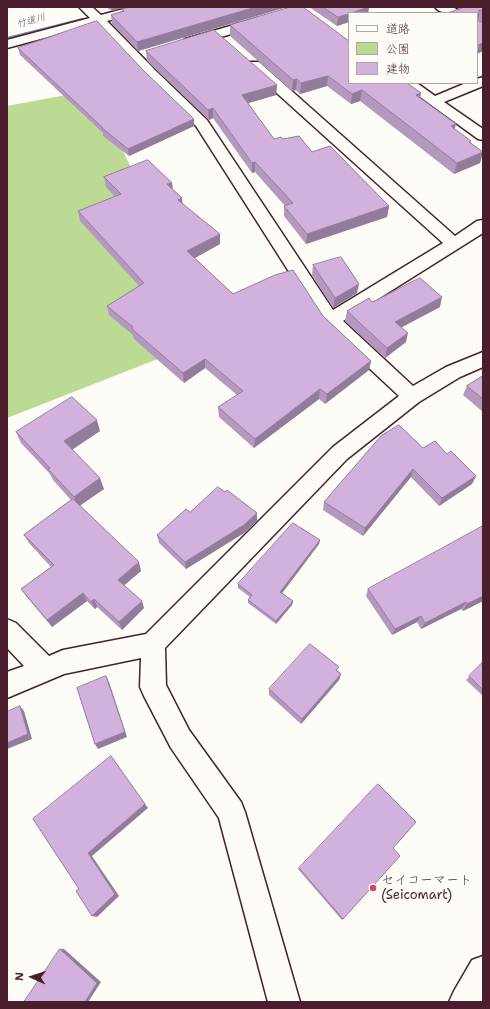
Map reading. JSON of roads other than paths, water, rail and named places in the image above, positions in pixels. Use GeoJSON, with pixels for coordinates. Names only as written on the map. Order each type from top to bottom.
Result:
{"type":"FeatureCollection","features":[{"type":"Feature","properties":{"kind":"street"},"geometry":{"type":"LineString","coordinates":[[85,7],[142,56],[174,97],[202,123],[330,320],[412,397]]}},
{"type":"Feature","properties":{"kind":"street"},"geometry":{"type":"LineString","coordinates":[[7,44],[145,7]]}},
{"type":"Feature","properties":{"kind":"street"},"geometry":{"type":"LineString","coordinates":[[441,7],[453,12]]}},
{"type":"Feature","properties":{"kind":"street"},"geometry":{"type":"LineString","coordinates":[[180,45],[271,18]]}},
{"type":"Feature","properties":{"kind":"street"},"geometry":{"type":"LineString","coordinates":[[218,34],[230,44]]}},
{"type":"Feature","properties":{"kind":"street"},"geometry":{"type":"LineString","coordinates":[[242,55],[454,244]]}},
{"type":"Feature","properties":{"kind":"street"},"geometry":{"type":"LineString","coordinates":[[409,84],[483,136]]}},
{"type":"Feature","properties":{"kind":"street"},"geometry":{"type":"LineString","coordinates":[[434,101],[476,84]]}},
{"type":"Feature","properties":{"kind":"street"},"geometry":{"type":"LineString","coordinates":[[330,320],[483,225]]}},
{"type":"Feature","properties":{"kind":"street"},"geometry":{"type":"LineString","coordinates":[[7,685],[63,662],[153,644],[340,453],[412,397],[453,372],[483,359]]}},
{"type":"Feature","properties":{"kind":"street"},"geometry":{"type":"LineString","coordinates":[[7,631],[45,670]]}},
{"type":"Feature","properties":{"kind":"street"},"geometry":{"type":"LineString","coordinates":[[153,644],[153,687],[180,738],[231,812],[284,1002]]}},
{"type":"Feature","properties":{"kind":"street"},"geometry":{"type":"LineString","coordinates":[[465,1002],[483,971]]}},
{"type":"Feature","properties":{"kind":"waterway","name":"竹道川"},"geometry":{"type":"LineString","coordinates":[[7,39],[84,19]]}},
{"type":"Feature","properties":{"kind":"place","name":"セイコーマート (Seicomart)"},"geometry":{"type":"Point","coordinates":[373,888]}}]}
